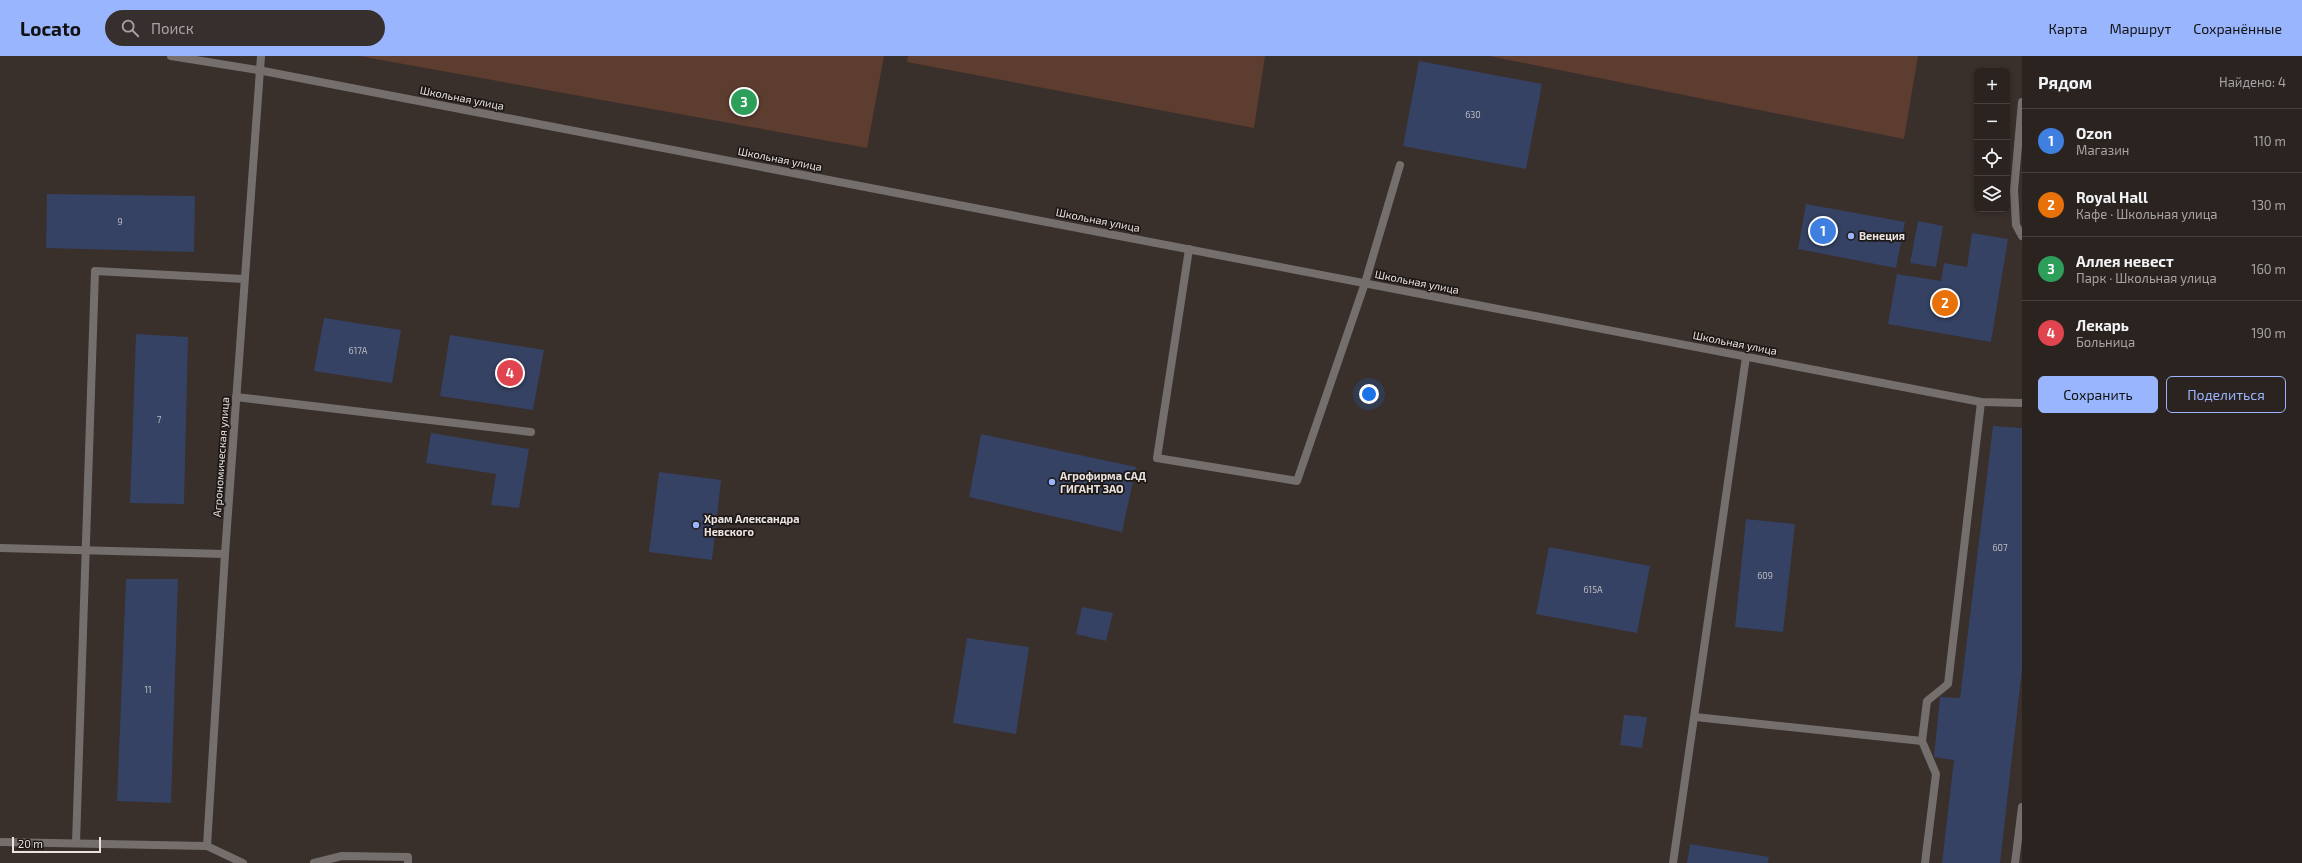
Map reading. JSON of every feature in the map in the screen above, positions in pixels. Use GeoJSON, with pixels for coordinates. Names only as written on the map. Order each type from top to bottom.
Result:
{"type":"FeatureCollection","features":[{"type":"Feature","properties":{"kind":"street","name":"Школьная улица"},"geometry":{"type":"LineString","coordinates":[[171,56],[258,70],[1981,402],[2022,404]]}},
{"type":"Feature","properties":{"kind":"street","name":"Агрономическая улица"},"geometry":{"type":"LineString","coordinates":[[207,846],[258,70],[261,56]]}},
{"type":"Feature","properties":{"kind":"street"},"geometry":{"type":"LineString","coordinates":[[2022,102],[2014,190],[2016,225],[2022,236]]}},
{"type":"Feature","properties":{"kind":"street"},"geometry":{"type":"LineString","coordinates":[[1189,249],[1157,458],[1298,481],[1365,283],[1400,165]]}},
{"type":"Feature","properties":{"kind":"street"},"geometry":{"type":"LineString","coordinates":[[76,843],[95,271],[244,279]]}},
{"type":"Feature","properties":{"kind":"street"},"geometry":{"type":"LineString","coordinates":[[1673,863],[1746,357]]}},
{"type":"Feature","properties":{"kind":"street"},"geometry":{"type":"LineString","coordinates":[[236,397],[531,432]]}},
{"type":"Feature","properties":{"kind":"street"},"geometry":{"type":"LineString","coordinates":[[1925,863],[1936,774],[1922,741],[1927,701],[1948,684],[1981,402]]}},
{"type":"Feature","properties":{"kind":"street"},"geometry":{"type":"LineString","coordinates":[[0,548],[225,554]]}},
{"type":"Feature","properties":{"kind":"street"},"geometry":{"type":"LineString","coordinates":[[1694,717],[1922,741]]}},
{"type":"Feature","properties":{"kind":"street"},"geometry":{"type":"LineString","coordinates":[[2015,863],[2022,807]]}},
{"type":"Feature","properties":{"kind":"street"},"geometry":{"type":"LineString","coordinates":[[0,842],[207,846],[243,863]]}},
{"type":"Feature","properties":{"kind":"street"},"geometry":{"type":"LineString","coordinates":[[314,863],[342,856],[357,856],[408,857],[408,863]]}},
{"type":"Feature","properties":{"kind":"shaded area"},"geometry":{"type":"Polygon","coordinates":[[[359,56],[884,56],[867,148],[359,56]]]}},
{"type":"Feature","properties":{"kind":"shaded area"},"geometry":{"type":"Polygon","coordinates":[[[908,56],[1265,56],[1254,128],[907,62],[908,56]]]}},
{"type":"Feature","properties":{"kind":"shaded area"},"geometry":{"type":"Polygon","coordinates":[[[1489,56],[1918,56],[1904,139],[1489,56]]]}},
{"type":"Feature","properties":{"kind":"building"},"geometry":{"type":"Polygon","coordinates":[[[1419,61],[1542,84],[1526,169],[1403,146],[1419,61]]]}},
{"type":"Feature","properties":{"kind":"building"},"geometry":{"type":"Polygon","coordinates":[[[47,194],[195,196],[194,252],[46,248],[47,194]]]}},
{"type":"Feature","properties":{"kind":"building","name":"Венеция"},"geometry":{"type":"Polygon","coordinates":[[[1806,204],[1905,222],[1896,268],[1798,249],[1806,204]]]}},
{"type":"Feature","properties":{"kind":"building"},"geometry":{"type":"Polygon","coordinates":[[[1918,221],[1943,226],[1936,267],[1910,263],[1918,221]]]}},
{"type":"Feature","properties":{"kind":"building"},"geometry":{"type":"Polygon","coordinates":[[[1972,233],[2008,239],[1991,342],[1888,324],[1897,274],[1941,281],[1944,263],[1967,267],[1972,233]]]}},
{"type":"Feature","properties":{"kind":"building"},"geometry":{"type":"Polygon","coordinates":[[[324,318],[401,330],[392,383],[314,371],[324,318]]]}},
{"type":"Feature","properties":{"kind":"building"},"geometry":{"type":"Polygon","coordinates":[[[136,334],[188,337],[184,504],[130,503],[136,334]]]}},
{"type":"Feature","properties":{"kind":"building"},"geometry":{"type":"Polygon","coordinates":[[[450,335],[544,350],[533,410],[440,396],[450,335]]]}},
{"type":"Feature","properties":{"kind":"building"},"geometry":{"type":"Polygon","coordinates":[[[1993,426],[2022,428],[2022,669],[2000,863],[1942,863],[1954,760],[1934,757],[1940,697],[1960,698],[1993,426]]]}},
{"type":"Feature","properties":{"kind":"building"},"geometry":{"type":"Polygon","coordinates":[[[431,433],[529,449],[519,508],[491,505],[496,474],[426,463],[431,433]]]}},
{"type":"Feature","properties":{"kind":"building","name":"Агрофирма САД ГИГАНТ ЗАО"},"geometry":{"type":"Polygon","coordinates":[[[981,434],[1136,467],[1122,532],[969,497],[981,434]]]}},
{"type":"Feature","properties":{"kind":"building"},"geometry":{"type":"Polygon","coordinates":[[[659,472],[721,480],[712,560],[649,552],[659,472]]]}},
{"type":"Feature","properties":{"kind":"building"},"geometry":{"type":"Polygon","coordinates":[[[1746,519],[1795,524],[1783,632],[1735,627],[1746,519]]]}},
{"type":"Feature","properties":{"kind":"building"},"geometry":{"type":"Polygon","coordinates":[[[1549,547],[1650,566],[1637,633],[1536,614],[1549,547]]]}},
{"type":"Feature","properties":{"kind":"building"},"geometry":{"type":"Polygon","coordinates":[[[126,579],[178,579],[171,803],[117,801],[126,579]]]}},
{"type":"Feature","properties":{"kind":"building"},"geometry":{"type":"Polygon","coordinates":[[[1082,607],[1113,613],[1106,641],[1076,634],[1082,607]]]}},
{"type":"Feature","properties":{"kind":"building"},"geometry":{"type":"Polygon","coordinates":[[[967,638],[1029,647],[1016,734],[953,723],[967,638]]]}},
{"type":"Feature","properties":{"kind":"building"},"geometry":{"type":"Polygon","coordinates":[[[1624,715],[1647,717],[1642,748],[1620,745],[1624,715]]]}},
{"type":"Feature","properties":{"kind":"building"},"geometry":{"type":"Polygon","coordinates":[[[1690,844],[1769,857],[1768,863],[1687,863],[1690,844]]]}},
{"type":"Feature","properties":{"kind":"place","name":"Аллея невест"},"geometry":{"type":"Point","coordinates":[744,102]}},
{"type":"Feature","properties":{"kind":"place","name":"Ozon"},"geometry":{"type":"Point","coordinates":[1823,231]}},
{"type":"Feature","properties":{"kind":"place","name":"Венеция"},"geometry":{"type":"Point","coordinates":[1851,236]}},
{"type":"Feature","properties":{"kind":"place","name":"Royal Hall"},"geometry":{"type":"Point","coordinates":[1945,303]}},
{"type":"Feature","properties":{"kind":"place","name":"Лекарь"},"geometry":{"type":"Point","coordinates":[510,373]}},
{"type":"Feature","properties":{"kind":"place","name":"Агрофирма САД ГИГАНТ ЗАО"},"geometry":{"type":"Point","coordinates":[1052,482]}},
{"type":"Feature","properties":{"kind":"place","name":"Храм Александра Невского"},"geometry":{"type":"Point","coordinates":[696,525]}}]}
